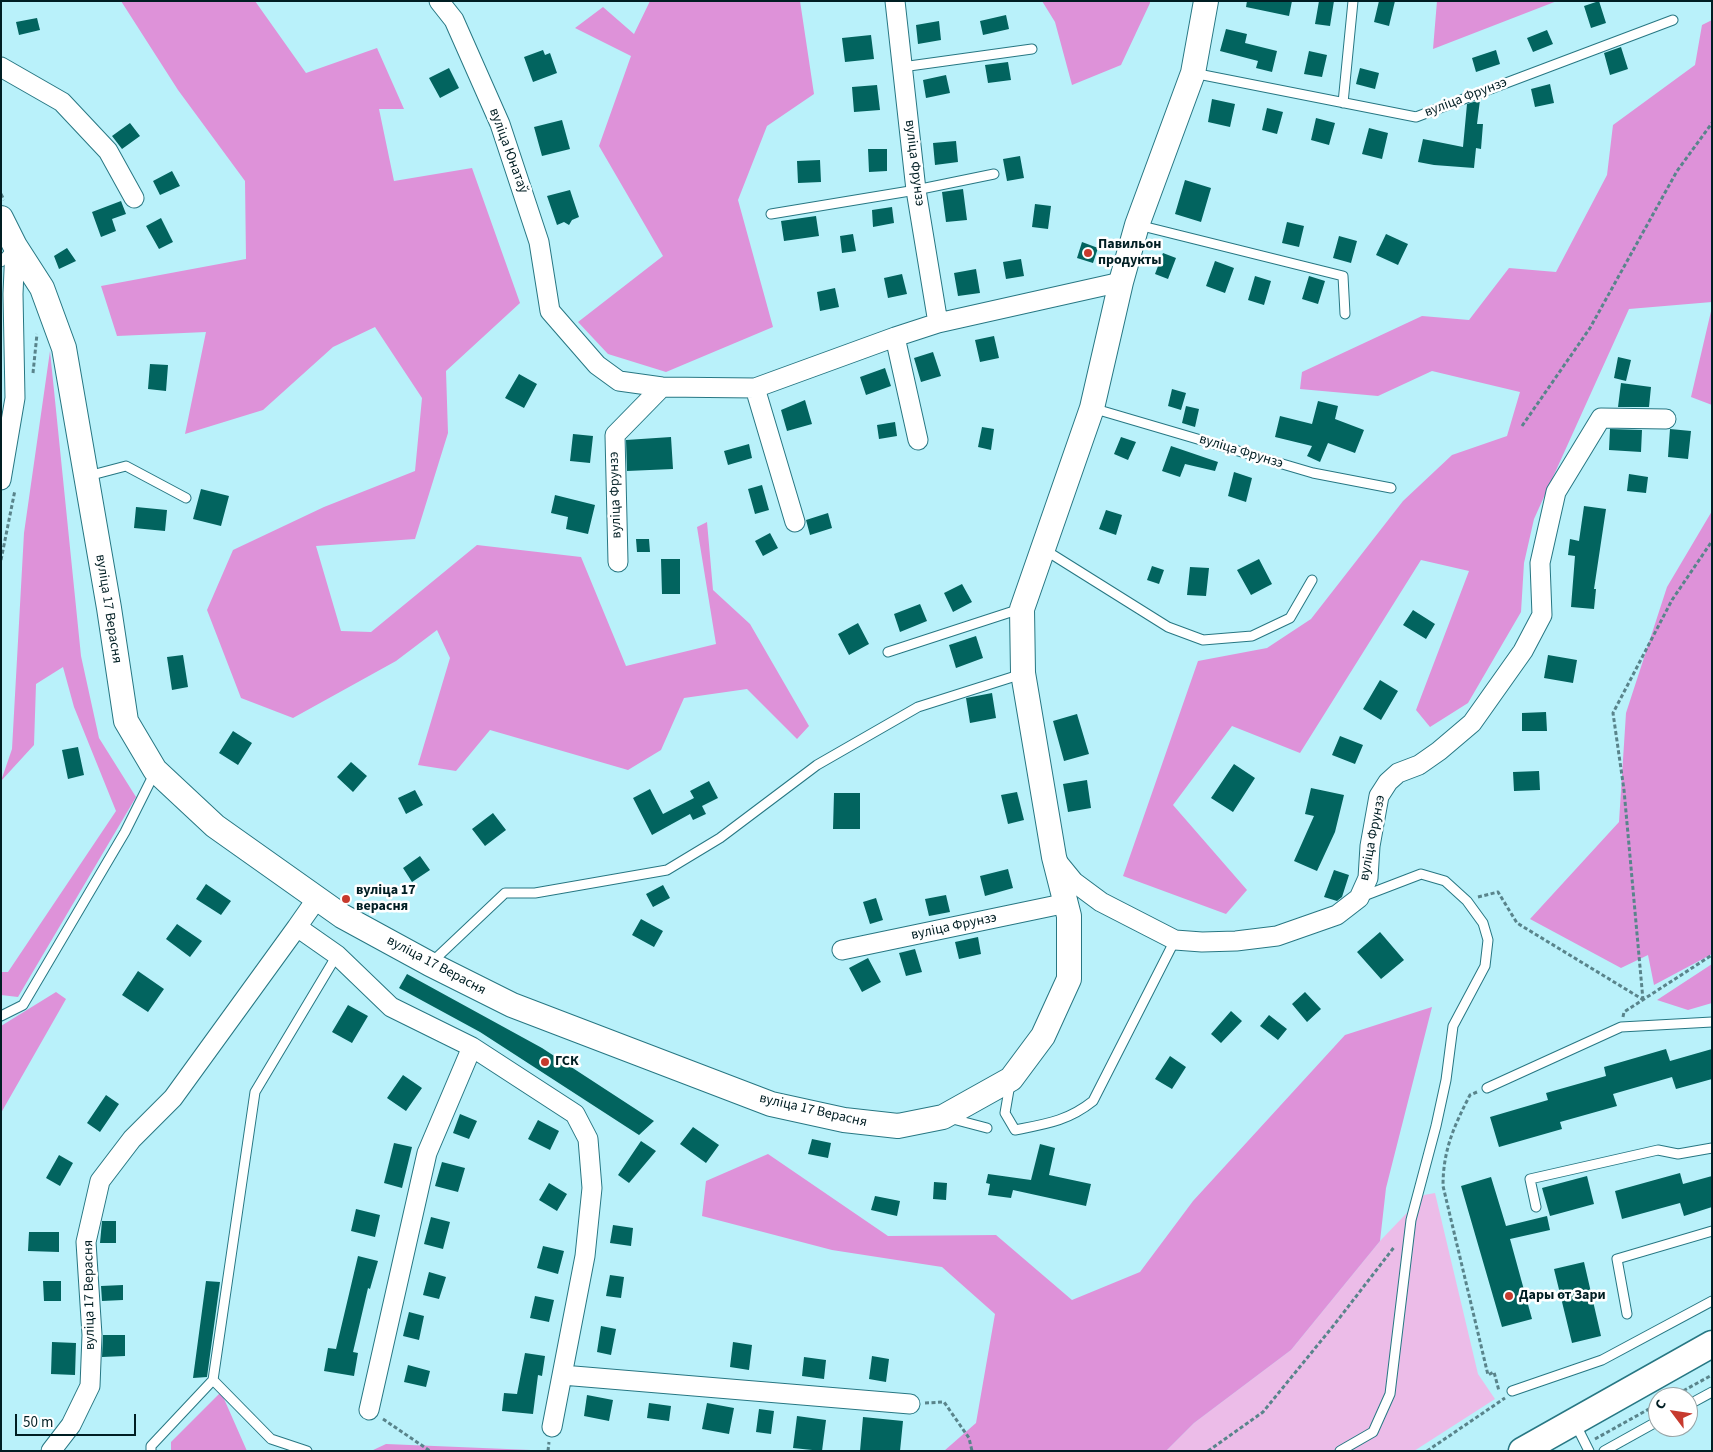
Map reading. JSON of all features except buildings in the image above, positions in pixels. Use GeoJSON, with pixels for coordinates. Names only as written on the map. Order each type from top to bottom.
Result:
{"type":"FeatureCollection","features":[{"type":"Feature","properties":{"kind":"main road"},"geometry":{"type":"LineString","coordinates":[[1522,1451],[1583,1439],[1712,1344]]}},
{"type":"Feature","properties":{"kind":"street","name":"вуліца Юнатаў"},"geometry":{"type":"LineString","coordinates":[[439,1],[454,20],[500,124],[539,242],[550,311],[597,366],[618,381],[662,387]]}},
{"type":"Feature","properties":{"kind":"street","name":"вуліца Фрунзэ"},"geometry":{"type":"LineString","coordinates":[[895,1],[916,190],[938,323]]}},
{"type":"Feature","properties":{"kind":"street","name":"вуліца Фрунзэ"},"geometry":{"type":"LineString","coordinates":[[1206,1],[1193,73],[1137,225],[1121,282],[1092,408],[1044,550],[1022,608],[1023,673],[1054,857],[1074,882],[1101,902],[1175,940],[1202,942],[1277,936],[1337,914],[1359,898],[1368,878],[1370,846],[1379,796],[1388,782],[1398,773],[1419,765],[1439,751],[1472,723],[1523,651],[1542,615],[1540,563],[1556,492],[1601,418],[1666,419]]}},
{"type":"Feature","properties":{"kind":"street"},"geometry":{"type":"LineString","coordinates":[[1,67],[62,102],[108,152],[134,198]]}},
{"type":"Feature","properties":{"kind":"street","name":"вуліца 17 Верасня"},"geometry":{"type":"LineString","coordinates":[[1,218],[13,294],[15,398],[1,480]]}},
{"type":"Feature","properties":{"kind":"street","name":"вуліца 17 Верасня"},"geometry":{"type":"LineString","coordinates":[[8,254],[42,288],[64,348],[126,721],[155,770],[215,826],[342,916],[430,964],[512,1005],[771,1104],[844,1120],[898,1126],[943,1117],[1011,1079],[1043,1036],[1069,979],[1069,916],[1054,857]]}},
{"type":"Feature","properties":{"kind":"street"},"geometry":{"type":"LineString","coordinates":[[662,387],[755,388],[938,323],[1121,282]]}},
{"type":"Feature","properties":{"kind":"street"},"geometry":{"type":"LineString","coordinates":[[895,337],[918,440]]}},
{"type":"Feature","properties":{"kind":"street","name":"вуліца Фрунзэ"},"geometry":{"type":"LineString","coordinates":[[618,562],[615,435],[662,387]]}},
{"type":"Feature","properties":{"kind":"street"},"geometry":{"type":"LineString","coordinates":[[755,388],[795,522]]}},
{"type":"Feature","properties":{"kind":"street","name":"вуліца 17 Верасня"},"geometry":{"type":"LineString","coordinates":[[51,1451],[71,1425],[90,1386],[92,1336],[86,1242],[100,1181],[132,1139],[173,1098],[318,898]]}},
{"type":"Feature","properties":{"kind":"street","name":"вуліца Фрунзэ"},"geometry":{"type":"LineString","coordinates":[[842,950],[1066,903]]}},
{"type":"Feature","properties":{"kind":"street"},"geometry":{"type":"LineString","coordinates":[[296,927],[337,955],[391,1007],[472,1046],[575,1114],[588,1138],[592,1188],[585,1256],[552,1427]]}},
{"type":"Feature","properties":{"kind":"street"},"geometry":{"type":"LineString","coordinates":[[370,1410],[427,1152],[472,1046]]}},
{"type":"Feature","properties":{"kind":"street"},"geometry":{"type":"LineString","coordinates":[[562,1375],[910,1404]]}},
{"type":"Feature","properties":{"kind":"lane"},"geometry":{"type":"LineString","coordinates":[[1343,103],[1353,1]]}},
{"type":"Feature","properties":{"kind":"lane","name":"вуліца Фрунзэ"},"geometry":{"type":"LineString","coordinates":[[1193,73],[1416,117],[1673,20]]}},
{"type":"Feature","properties":{"kind":"lane"},"geometry":{"type":"LineString","coordinates":[[902,67],[1032,49]]}},
{"type":"Feature","properties":{"kind":"lane"},"geometry":{"type":"LineString","coordinates":[[772,214],[916,190],[994,174]]}},
{"type":"Feature","properties":{"kind":"lane"},"geometry":{"type":"LineString","coordinates":[[1137,225],[1343,276],[1346,314]]}},
{"type":"Feature","properties":{"kind":"lane","name":"вуліца Фрунзэ"},"geometry":{"type":"LineString","coordinates":[[1092,408],[1313,473],[1391,488]]}},
{"type":"Feature","properties":{"kind":"lane"},"geometry":{"type":"LineString","coordinates":[[86,476],[126,466],[186,498]]}},
{"type":"Feature","properties":{"kind":"lane"},"geometry":{"type":"LineString","coordinates":[[1044,550],[1168,627],[1204,640],[1252,636],[1290,618],[1312,580]]}},
{"type":"Feature","properties":{"kind":"lane"},"geometry":{"type":"LineString","coordinates":[[888,652],[1022,608]]}},
{"type":"Feature","properties":{"kind":"lane"},"geometry":{"type":"LineString","coordinates":[[430,964],[505,893],[535,893],[667,870],[720,838],[817,765],[918,707],[1023,673]]}},
{"type":"Feature","properties":{"kind":"lane"},"geometry":{"type":"LineString","coordinates":[[1,1016],[23,1005],[125,832],[155,770]]}},
{"type":"Feature","properties":{"kind":"lane"},"geometry":{"type":"LineString","coordinates":[[1340,1451],[1373,1432],[1390,1394],[1411,1220],[1446,1080],[1453,1026],[1485,966],[1488,940],[1482,924],[1467,901],[1445,881],[1421,874],[1359,898]]}},
{"type":"Feature","properties":{"kind":"lane"},"geometry":{"type":"LineString","coordinates":[[1011,1079],[1005,1113],[1015,1130],[1059,1122],[1081,1111],[1093,1101],[1175,940]]}},
{"type":"Feature","properties":{"kind":"lane"},"geometry":{"type":"LineString","coordinates":[[151,1451],[151,1446],[213,1380],[255,1092],[337,955]]}},
{"type":"Feature","properties":{"kind":"lane"},"geometry":{"type":"LineString","coordinates":[[1487,1088],[1621,1027],[1712,1022]]}},
{"type":"Feature","properties":{"kind":"lane"},"geometry":{"type":"LineString","coordinates":[[943,1117],[987,1128]]}},
{"type":"Feature","properties":{"kind":"lane"},"geometry":{"type":"LineString","coordinates":[[1536,1207],[1530,1179],[1658,1150],[1678,1154],[1712,1148]]}},
{"type":"Feature","properties":{"kind":"lane"},"geometry":{"type":"LineString","coordinates":[[1628,1314],[1617,1259],[1712,1232]]}},
{"type":"Feature","properties":{"kind":"lane"},"geometry":{"type":"LineString","coordinates":[[1512,1391],[1602,1360],[1712,1302]]}},
{"type":"Feature","properties":{"kind":"lane"},"geometry":{"type":"LineString","coordinates":[[213,1380],[271,1439],[307,1451]]}},
{"type":"Feature","properties":{"kind":"lane"},"geometry":{"type":"LineString","coordinates":[[1698,1400],[1712,1392]]}},
{"type":"Feature","properties":{"kind":"lane"},"geometry":{"type":"LineString","coordinates":[[1604,1451],[1648,1427]]}},
{"type":"Feature","properties":{"kind":"path"},"geometry":{"type":"LineString","coordinates":[[1522,426],[1590,328],[1677,170],[1712,123]]}},
{"type":"Feature","properties":{"kind":"path"},"geometry":{"type":"LineString","coordinates":[[1643,1000],[1624,790],[1613,714],[1672,600],[1712,541]]}},
{"type":"Feature","properties":{"kind":"path"},"geometry":{"type":"LineString","coordinates":[[1467,901],[1498,892],[1518,924],[1643,1000]]}},
{"type":"Feature","properties":{"kind":"path"},"geometry":{"type":"LineString","coordinates":[[1621,1027],[1624,1012],[1712,955]]}},
{"type":"Feature","properties":{"kind":"path"},"geometry":{"type":"LineString","coordinates":[[1427,1451],[1502,1401],[1494,1372],[1488,1374],[1443,1186],[1443,1163],[1453,1128],[1470,1095],[1487,1088]]}},
{"type":"Feature","properties":{"kind":"path"},"geometry":{"type":"LineString","coordinates":[[1208,1451],[1262,1412],[1334,1326],[1405,1234],[1411,1220]]}},
{"type":"Feature","properties":{"kind":"path"},"geometry":{"type":"LineString","coordinates":[[1690,1387],[1712,1375]]}},
{"type":"Feature","properties":{"kind":"path"},"geometry":{"type":"LineString","coordinates":[[910,1404],[944,1402],[969,1438],[972,1451]]}},
{"type":"Feature","properties":{"kind":"path"},"geometry":{"type":"LineString","coordinates":[[1583,1439],[1648,1409]]}},
{"type":"Feature","properties":{"kind":"path"},"geometry":{"type":"LineString","coordinates":[[370,1410],[430,1451]]}},
{"type":"Feature","properties":{"kind":"shaded area"},"geometry":{"type":"Polygon","coordinates":[[[121,1],[255,1],[306,73],[377,48],[404,109],[379,109],[394,181],[472,168],[520,303],[446,371],[448,433],[415,539],[316,546],[341,631],[371,632],[477,545],[581,557],[626,666],[716,644],[697,527],[707,522],[713,590],[750,624],[809,726],[797,739],[747,689],[684,698],[661,750],[628,770],[490,730],[456,771],[418,765],[450,658],[437,630],[396,661],[293,718],[241,698],[207,610],[233,550],[324,507],[415,471],[422,398],[375,327],[333,347],[263,410],[185,434],[206,332],[117,336],[101,286],[246,259],[245,181],[178,90],[121,1]]]}},
{"type":"Feature","properties":{"kind":"shaded area"},"geometry":{"type":"Polygon","coordinates":[[[650,1],[800,1],[814,94],[767,126],[738,200],[773,327],[666,372],[608,354],[578,322],[663,256],[599,146],[631,56],[575,28],[603,7],[634,34],[650,1]]]}},
{"type":"Feature","properties":{"kind":"shaded area"},"geometry":{"type":"Polygon","coordinates":[[[1042,1],[1150,1],[1150,3],[1121,65],[1072,85],[1055,22],[1042,1]]]}},
{"type":"Feature","properties":{"kind":"shaded area"},"geometry":{"type":"Polygon","coordinates":[[[1437,1],[1557,1],[1433,49],[1437,1]]]}},
{"type":"Feature","properties":{"kind":"shaded area"},"geometry":{"type":"Polygon","coordinates":[[[1712,20],[1712,302],[1629,309],[1534,519],[1524,563],[1521,612],[1468,703],[1430,727],[1416,710],[1469,571],[1421,560],[1300,753],[1232,726],[1173,805],[1247,890],[1226,914],[1123,876],[1198,661],[1267,648],[1311,619],[1403,501],[1452,455],[1507,436],[1520,392],[1432,371],[1378,396],[1300,389],[1302,372],[1422,316],[1469,320],[1509,268],[1556,272],[1607,175],[1613,125],[1695,65],[1702,25],[1712,20]]]}},
{"type":"Feature","properties":{"kind":"shaded area"},"geometry":{"type":"Polygon","coordinates":[[[1712,307],[1712,405],[1691,397],[1712,307]]]}},
{"type":"Feature","properties":{"kind":"shaded area"},"geometry":{"type":"Polygon","coordinates":[[[50,351],[81,656],[99,738],[136,797],[18,997],[1,995],[1,972],[8,972],[116,811],[74,707],[63,667],[36,684],[34,745],[1,781],[12,749],[24,533],[50,351]]]}},
{"type":"Feature","properties":{"kind":"shaded area"},"geometry":{"type":"Polygon","coordinates":[[[1712,511],[1712,954],[1654,985],[1648,955],[1621,968],[1530,919],[1619,822],[1626,713],[1667,587],[1712,511]]]}},
{"type":"Feature","properties":{"kind":"shaded area"},"geometry":{"type":"Polygon","coordinates":[[[1712,964],[1712,1003],[1688,1010],[1657,1000],[1712,964]]]}},
{"type":"Feature","properties":{"kind":"shaded area"},"geometry":{"type":"Polygon","coordinates":[[[56,992],[66,999],[1,1113],[1,1026],[56,992]]]}},
{"type":"Feature","properties":{"kind":"shaded area"},"geometry":{"type":"Polygon","coordinates":[[[1432,1007],[1386,1188],[1380,1241],[1291,1350],[1194,1423],[1166,1451],[944,1451],[976,1423],[995,1314],[942,1267],[832,1250],[702,1216],[706,1181],[768,1154],[888,1236],[996,1235],[1072,1300],[1140,1272],[1193,1201],[1345,1035],[1432,1007]]]}},
{"type":"Feature","properties":{"kind":"shaded area"},"geometry":{"type":"Polygon","coordinates":[[[1435,1193],[1478,1374],[1495,1399],[1414,1451],[1166,1451],[1194,1423],[1291,1350],[1380,1241],[1424,1195],[1435,1193]]]}},
{"type":"Feature","properties":{"kind":"shaded area"},"geometry":{"type":"Polygon","coordinates":[[[221,1392],[247,1451],[171,1451],[171,1442],[221,1392]]]}},
{"type":"Feature","properties":{"kind":"shaded area"},"geometry":{"type":"Polygon","coordinates":[[[386,1444],[531,1450],[535,1451],[371,1451],[386,1444]]]}},
{"type":"Feature","properties":{"kind":"place","name":"Павильон продукты"},"geometry":{"type":"Point","coordinates":[1088,253]}},
{"type":"Feature","properties":{"kind":"place","name":"вуліца 17 верасня"},"geometry":{"type":"Point","coordinates":[346,899]}},
{"type":"Feature","properties":{"kind":"place","name":"ГСК"},"geometry":{"type":"Point","coordinates":[545,1062]}},
{"type":"Feature","properties":{"kind":"place","name":"Дары от Зари"},"geometry":{"type":"Point","coordinates":[1509,1296]}}]}
